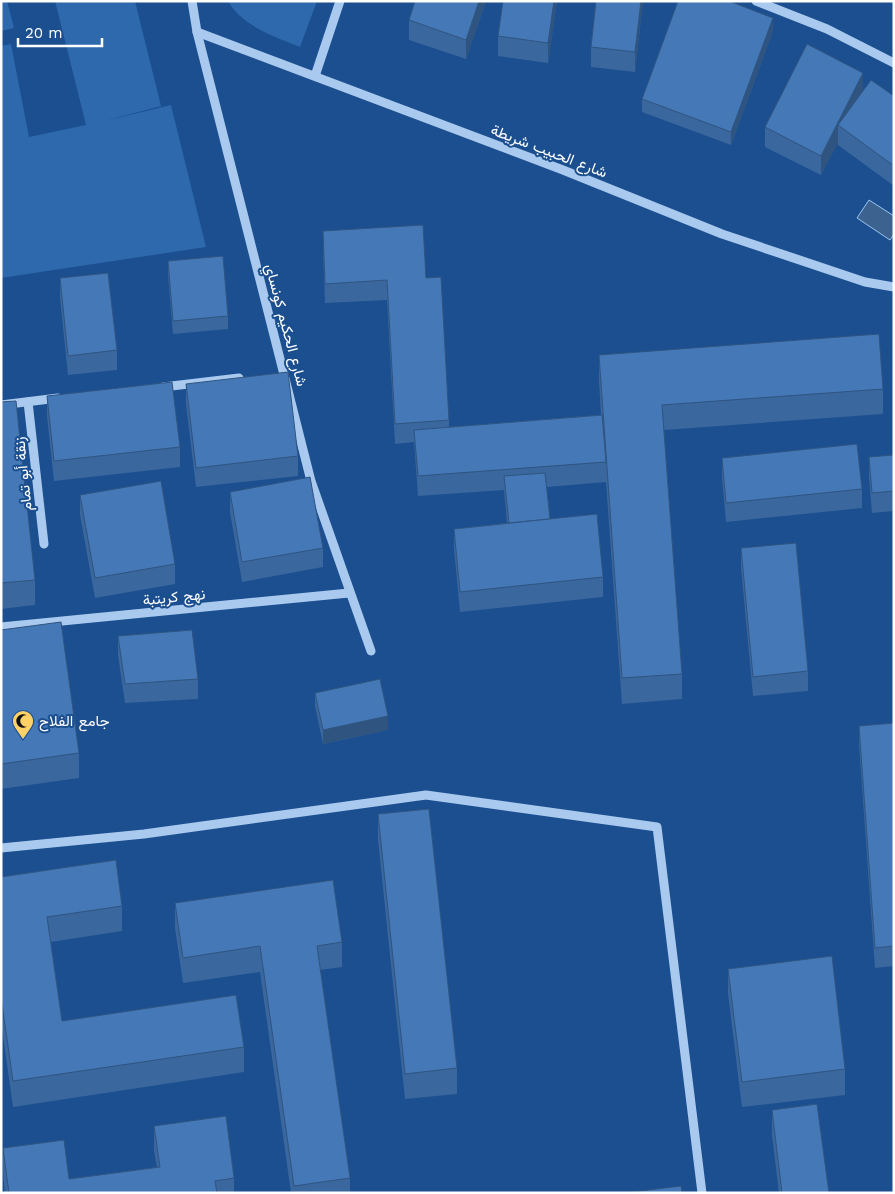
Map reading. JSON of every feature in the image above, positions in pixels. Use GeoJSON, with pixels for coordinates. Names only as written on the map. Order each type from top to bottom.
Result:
{"type":"FeatureCollection","features":[{"type":"Feature","properties":{"kind":"street","name":"شارع الحكيم كونساي"},"geometry":{"type":"LineString","coordinates":[[192,1],[197,32],[279,374],[311,481],[371,651]]}},
{"type":"Feature","properties":{"kind":"street"},"geometry":{"type":"LineString","coordinates":[[315,76],[340,1]]}},
{"type":"Feature","properties":{"kind":"street"},"geometry":{"type":"LineString","coordinates":[[756,1],[827,29],[894,63]]}},
{"type":"Feature","properties":{"kind":"street","name":"شارع الحبيب شريطة"},"geometry":{"type":"LineString","coordinates":[[197,32],[563,170],[722,234],[865,282],[894,287]]}},
{"type":"Feature","properties":{"kind":"street"},"geometry":{"type":"LineString","coordinates":[[151,388],[246,377]]}},
{"type":"Feature","properties":{"kind":"street"},"geometry":{"type":"LineString","coordinates":[[1,405],[66,397]]}},
{"type":"Feature","properties":{"kind":"street","name":"زنقة أبو تمام"},"geometry":{"type":"LineString","coordinates":[[28,402],[44,544]]}},
{"type":"Feature","properties":{"kind":"street","name":"نهج كريتبة"},"geometry":{"type":"LineString","coordinates":[[1,627],[349,593]]}},
{"type":"Feature","properties":{"kind":"street"},"geometry":{"type":"LineString","coordinates":[[1,848],[144,834],[426,795],[657,827],[702,1193]]}},
{"type":"Feature","properties":{"kind":"shaded area"},"geometry":{"type":"Polygon","coordinates":[[[1,1],[7,1],[14,28],[1,31],[1,1]]]}},
{"type":"Feature","properties":{"kind":"shaded area"},"geometry":{"type":"Polygon","coordinates":[[[55,1],[135,1],[161,106],[104,121],[171,105],[206,247],[1,278],[1,46],[11,44],[29,137],[86,125],[55,1]]]}},
{"type":"Feature","properties":{"kind":"shaded area"},"geometry":{"type":"Polygon","coordinates":[[[228,1],[317,1],[300,47],[270,35],[250,24],[234,10],[228,1]]]}},
{"type":"Feature","properties":{"kind":"shaded area"},"geometry":{"type":"Polygon","coordinates":[[[869,200],[894,216],[894,234],[890,240],[857,218],[869,200]]]}},
{"type":"Feature","properties":{"kind":"building"},"geometry":{"type":"Polygon","coordinates":[[[415,1],[479,1],[466,40],[409,20],[415,1]]]}},
{"type":"Feature","properties":{"kind":"building"},"geometry":{"type":"Polygon","coordinates":[[[503,1],[554,1],[548,43],[498,36],[503,1]]]}},
{"type":"Feature","properties":{"kind":"building"},"geometry":{"type":"Polygon","coordinates":[[[596,1],[641,1],[635,52],[591,47],[596,1]]]}},
{"type":"Feature","properties":{"kind":"building"},"geometry":{"type":"Polygon","coordinates":[[[678,1],[729,1],[773,18],[731,132],[642,99],[678,1]]]}},
{"type":"Feature","properties":{"kind":"building"},"geometry":{"type":"Polygon","coordinates":[[[807,44],[863,73],[821,156],[765,127],[807,44]]]}},
{"type":"Feature","properties":{"kind":"building"},"geometry":{"type":"Polygon","coordinates":[[[871,80],[894,96],[894,166],[838,125],[871,80]]]}},
{"type":"Feature","properties":{"kind":"building"},"geometry":{"type":"Polygon","coordinates":[[[423,225],[426,278],[441,277],[449,420],[395,424],[387,280],[325,284],[323,231],[423,225]]]}},
{"type":"Feature","properties":{"kind":"building"},"geometry":{"type":"Polygon","coordinates":[[[223,256],[228,316],[173,321],[168,261],[223,256]]]}},
{"type":"Feature","properties":{"kind":"building"},"geometry":{"type":"Polygon","coordinates":[[[108,273],[117,350],[68,356],[60,278],[108,273]]]}},
{"type":"Feature","properties":{"kind":"building"},"geometry":{"type":"Polygon","coordinates":[[[879,334],[883,389],[662,405],[682,674],[622,678],[599,355],[879,334]]]}},
{"type":"Feature","properties":{"kind":"building"},"geometry":{"type":"Polygon","coordinates":[[[288,372],[298,456],[196,468],[186,384],[288,372]]]}},
{"type":"Feature","properties":{"kind":"building"},"geometry":{"type":"Polygon","coordinates":[[[172,382],[180,447],[54,461],[47,396],[172,382]]]}},
{"type":"Feature","properties":{"kind":"building"},"geometry":{"type":"Polygon","coordinates":[[[16,401],[35,580],[1,583],[1,402],[16,401]]]}},
{"type":"Feature","properties":{"kind":"building"},"geometry":{"type":"Polygon","coordinates":[[[602,415],[606,462],[418,476],[414,430],[602,415]]]}},
{"type":"Feature","properties":{"kind":"building"},"geometry":{"type":"Polygon","coordinates":[[[857,444],[862,489],[726,503],[722,458],[857,444]]]}},
{"type":"Feature","properties":{"kind":"building"},"geometry":{"type":"Polygon","coordinates":[[[894,455],[894,491],[872,493],[869,457],[894,455]]]}},
{"type":"Feature","properties":{"kind":"building"},"geometry":{"type":"Polygon","coordinates":[[[545,473],[550,519],[509,523],[504,476],[545,473]]]}},
{"type":"Feature","properties":{"kind":"building"},"geometry":{"type":"Polygon","coordinates":[[[310,477],[323,548],[242,562],[230,492],[310,477]]]}},
{"type":"Feature","properties":{"kind":"building"},"geometry":{"type":"Polygon","coordinates":[[[161,481],[175,564],[95,578],[80,495],[161,481]]]}},
{"type":"Feature","properties":{"kind":"building"},"geometry":{"type":"Polygon","coordinates":[[[597,514],[603,577],[460,592],[454,529],[597,514]]]}},
{"type":"Feature","properties":{"kind":"building"},"geometry":{"type":"Polygon","coordinates":[[[796,543],[808,671],[753,677],[741,548],[796,543]]]}},
{"type":"Feature","properties":{"kind":"building"},"geometry":{"type":"Polygon","coordinates":[[[61,622],[79,753],[1,764],[1,630],[61,622]]]}},
{"type":"Feature","properties":{"kind":"building"},"geometry":{"type":"Polygon","coordinates":[[[192,630],[198,679],[125,684],[118,636],[192,630]]]}},
{"type":"Feature","properties":{"kind":"building"},"geometry":{"type":"Polygon","coordinates":[[[380,679],[388,716],[323,730],[315,693],[380,679]]]}},
{"type":"Feature","properties":{"kind":"building"},"geometry":{"type":"Polygon","coordinates":[[[894,723],[894,946],[875,948],[859,726],[894,723]]]}},
{"type":"Feature","properties":{"kind":"building"},"geometry":{"type":"Polygon","coordinates":[[[429,809],[457,1068],[405,1074],[378,814],[429,809]]]}},
{"type":"Feature","properties":{"kind":"building"},"geometry":{"type":"Polygon","coordinates":[[[116,860],[122,906],[47,917],[62,1021],[236,995],[244,1047],[13,1081],[1,997],[1,877],[116,860]]]}},
{"type":"Feature","properties":{"kind":"building"},"geometry":{"type":"Polygon","coordinates":[[[333,880],[342,942],[317,946],[350,1178],[294,1186],[260,946],[183,958],[175,903],[333,880]]]}},
{"type":"Feature","properties":{"kind":"building"},"geometry":{"type":"Polygon","coordinates":[[[832,956],[845,1069],[742,1082],[728,969],[832,956]]]}},
{"type":"Feature","properties":{"kind":"building"},"geometry":{"type":"Polygon","coordinates":[[[817,1104],[829,1193],[782,1193],[772,1110],[817,1104]]]}},
{"type":"Feature","properties":{"kind":"building"},"geometry":{"type":"Polygon","coordinates":[[[226,1116],[234,1178],[215,1181],[217,1193],[9,1193],[3,1148],[64,1140],[69,1179],[160,1167],[154,1126],[226,1116]]]}},
{"type":"Feature","properties":{"kind":"building"},"geometry":{"type":"Polygon","coordinates":[[[681,1186],[682,1193],[624,1193],[681,1186]]]}},
{"type":"Feature","properties":{"kind":"place","name":"جامع الفلاح"},"geometry":{"type":"Point","coordinates":[23,740]}}]}
